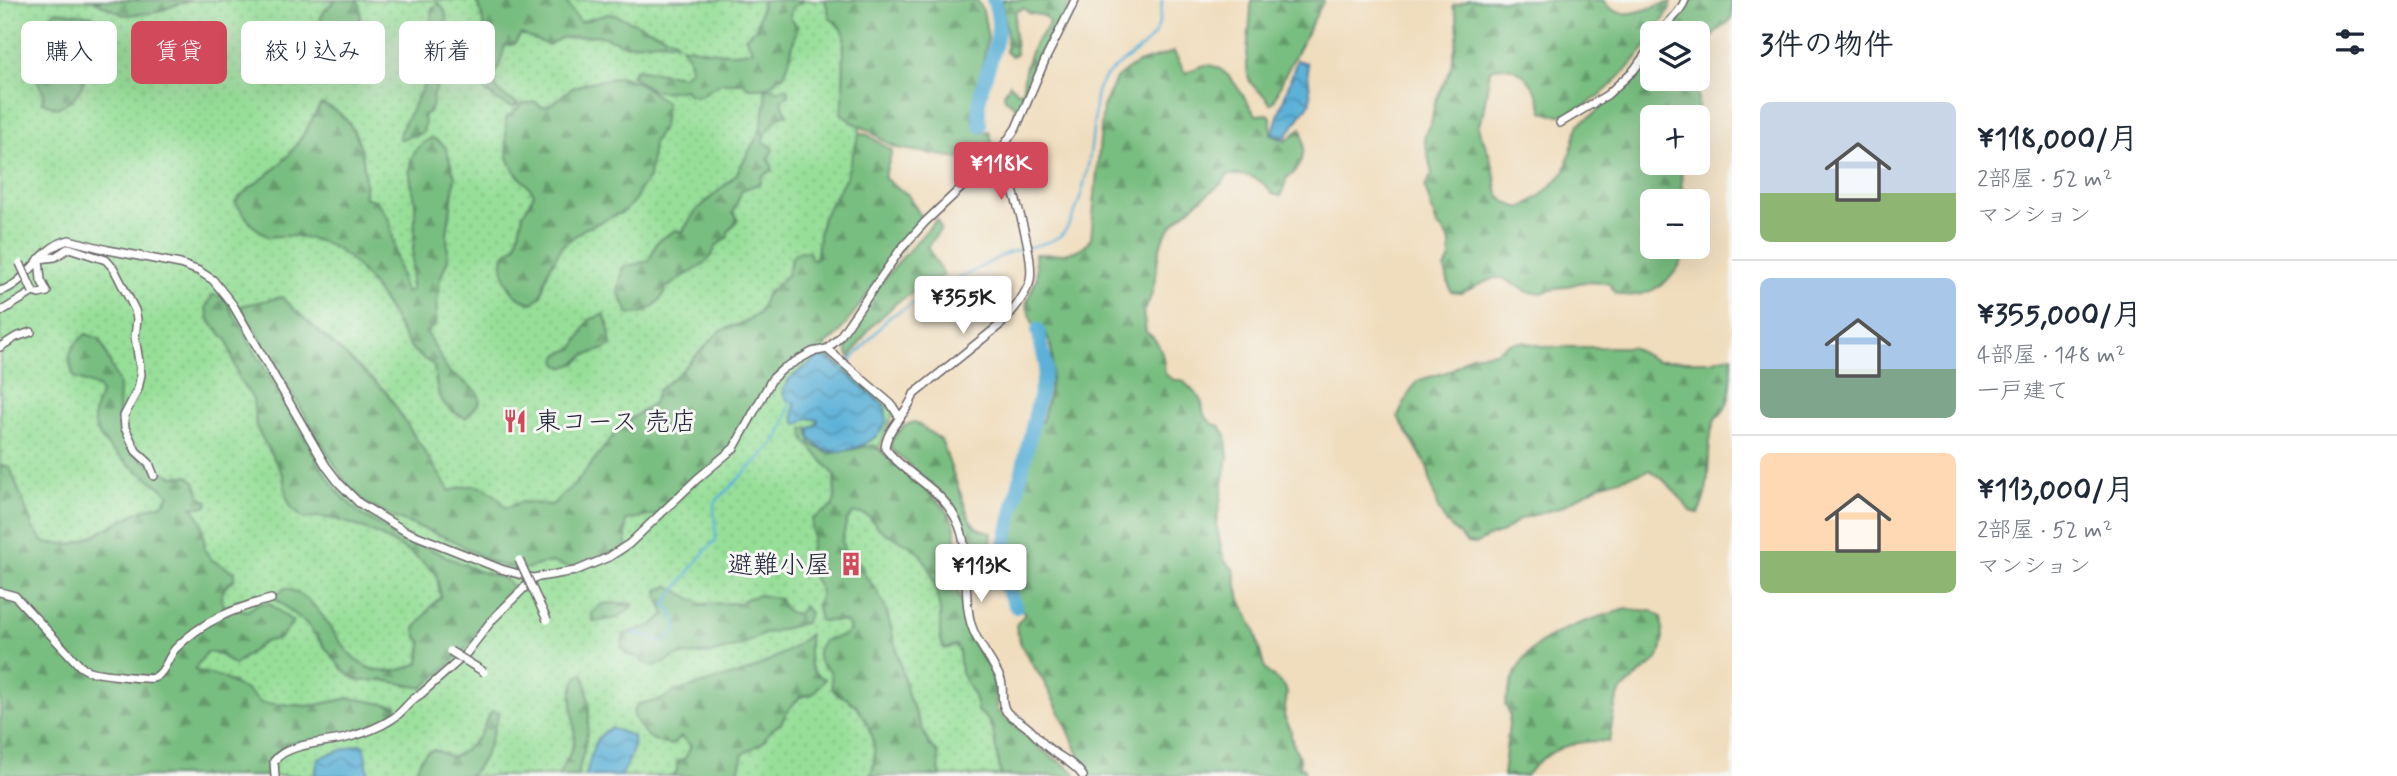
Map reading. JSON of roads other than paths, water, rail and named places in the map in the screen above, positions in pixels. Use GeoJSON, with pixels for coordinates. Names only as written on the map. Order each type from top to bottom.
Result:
{"type":"FeatureCollection","features":[{"type":"Feature","properties":{"kind":"street"},"geometry":{"type":"LineString","coordinates":[[0,291],[13,285],[39,258],[59,243],[69,240],[180,264],[199,271],[221,287],[326,466],[339,484],[359,503],[386,522],[405,531],[501,569],[533,578],[575,571],[622,550],[734,448],[772,379],[812,352],[827,349],[839,338],[900,250],[925,222],[1000,150],[1016,128],[1045,60],[1075,0]]}},
{"type":"Feature","properties":{"kind":"street"},"geometry":{"type":"LineString","coordinates":[[1669,21],[1685,0]]}},
{"type":"Feature","properties":{"kind":"street"},"geometry":{"type":"LineString","coordinates":[[1560,123],[1607,95],[1640,62]]}},
{"type":"Feature","properties":{"kind":"street"},"geometry":{"type":"LineString","coordinates":[[1000,150],[1030,251],[1029,283],[1008,317],[918,389],[887,439],[885,448],[947,503],[957,520],[965,549],[965,592],[971,623],[1000,679],[1007,714],[1024,724],[1045,746],[1071,763],[1083,776]]}},
{"type":"Feature","properties":{"kind":"street"},"geometry":{"type":"LineString","coordinates":[[39,258],[55,257],[69,248],[100,256],[114,269],[137,315],[135,337],[140,363],[138,390],[125,411],[125,428],[136,451],[149,463],[154,475]]}},
{"type":"Feature","properties":{"kind":"street"},"geometry":{"type":"LineString","coordinates":[[0,312],[33,292],[47,292],[41,280],[39,258]]}},
{"type":"Feature","properties":{"kind":"street"},"geometry":{"type":"LineString","coordinates":[[20,263],[33,292]]}},
{"type":"Feature","properties":{"kind":"street"},"geometry":{"type":"LineString","coordinates":[[0,347],[31,332]]}},
{"type":"Feature","properties":{"kind":"street"},"geometry":{"type":"LineString","coordinates":[[827,349],[891,404],[900,418]]}},
{"type":"Feature","properties":{"kind":"street"},"geometry":{"type":"LineString","coordinates":[[519,560],[547,620]]}},
{"type":"Feature","properties":{"kind":"street"},"geometry":{"type":"LineString","coordinates":[[275,776],[274,761],[286,752],[346,738],[393,719],[466,655],[492,620],[533,578]]}},
{"type":"Feature","properties":{"kind":"street"},"geometry":{"type":"LineString","coordinates":[[0,592],[15,596],[80,666],[90,672],[118,674],[143,680],[159,674],[174,649],[198,629],[232,609],[271,599]]}},
{"type":"Feature","properties":{"kind":"street"},"geometry":{"type":"LineString","coordinates":[[450,651],[484,672]]}},
{"type":"Feature","properties":{"kind":"water"},"geometry":{"type":"Polygon","coordinates":[[[1297,60],[1307,63],[1311,101],[1285,138],[1272,134],[1297,60]]]}},
{"type":"Feature","properties":{"kind":"water"},"geometry":{"type":"Polygon","coordinates":[[[819,357],[830,359],[884,406],[884,426],[870,441],[849,450],[828,451],[810,438],[810,428],[817,424],[818,420],[808,418],[797,425],[795,423],[796,403],[787,400],[782,392],[790,378],[819,357]]]}},
{"type":"Feature","properties":{"kind":"water"},"geometry":{"type":"Polygon","coordinates":[[[611,728],[633,736],[632,752],[621,776],[586,776],[596,742],[611,728]]]}},
{"type":"Feature","properties":{"kind":"water"},"geometry":{"type":"Polygon","coordinates":[[[360,744],[364,746],[369,776],[315,776],[318,758],[360,744]]]}},
{"type":"Feature","properties":{"kind":"waterway"},"geometry":{"type":"LineString","coordinates":[[980,126],[981,90],[997,40],[997,14],[993,0]]}},
{"type":"Feature","properties":{"kind":"waterway"},"geometry":{"type":"LineString","coordinates":[[843,370],[889,317],[1005,254],[1045,243],[1064,232],[1076,210],[1084,183],[1092,142],[1097,92],[1107,75],[1147,43],[1156,32],[1162,0]]}},
{"type":"Feature","properties":{"kind":"waterway"},"geometry":{"type":"LineString","coordinates":[[1016,607],[1004,584],[1001,562],[1046,367],[1038,330]]}},
{"type":"Feature","properties":{"kind":"waterway"},"geometry":{"type":"LineString","coordinates":[[632,635],[640,633],[660,642],[678,629],[671,610],[665,604],[716,540],[714,506],[717,500],[774,444],[792,400]]}},
{"type":"Feature","properties":{"kind":"place","name":"東コース 売店"},"geometry":{"type":"Point","coordinates":[515,421]}},
{"type":"Feature","properties":{"kind":"place","name":"避難小屋"},"geometry":{"type":"Point","coordinates":[851,564]}}]}
